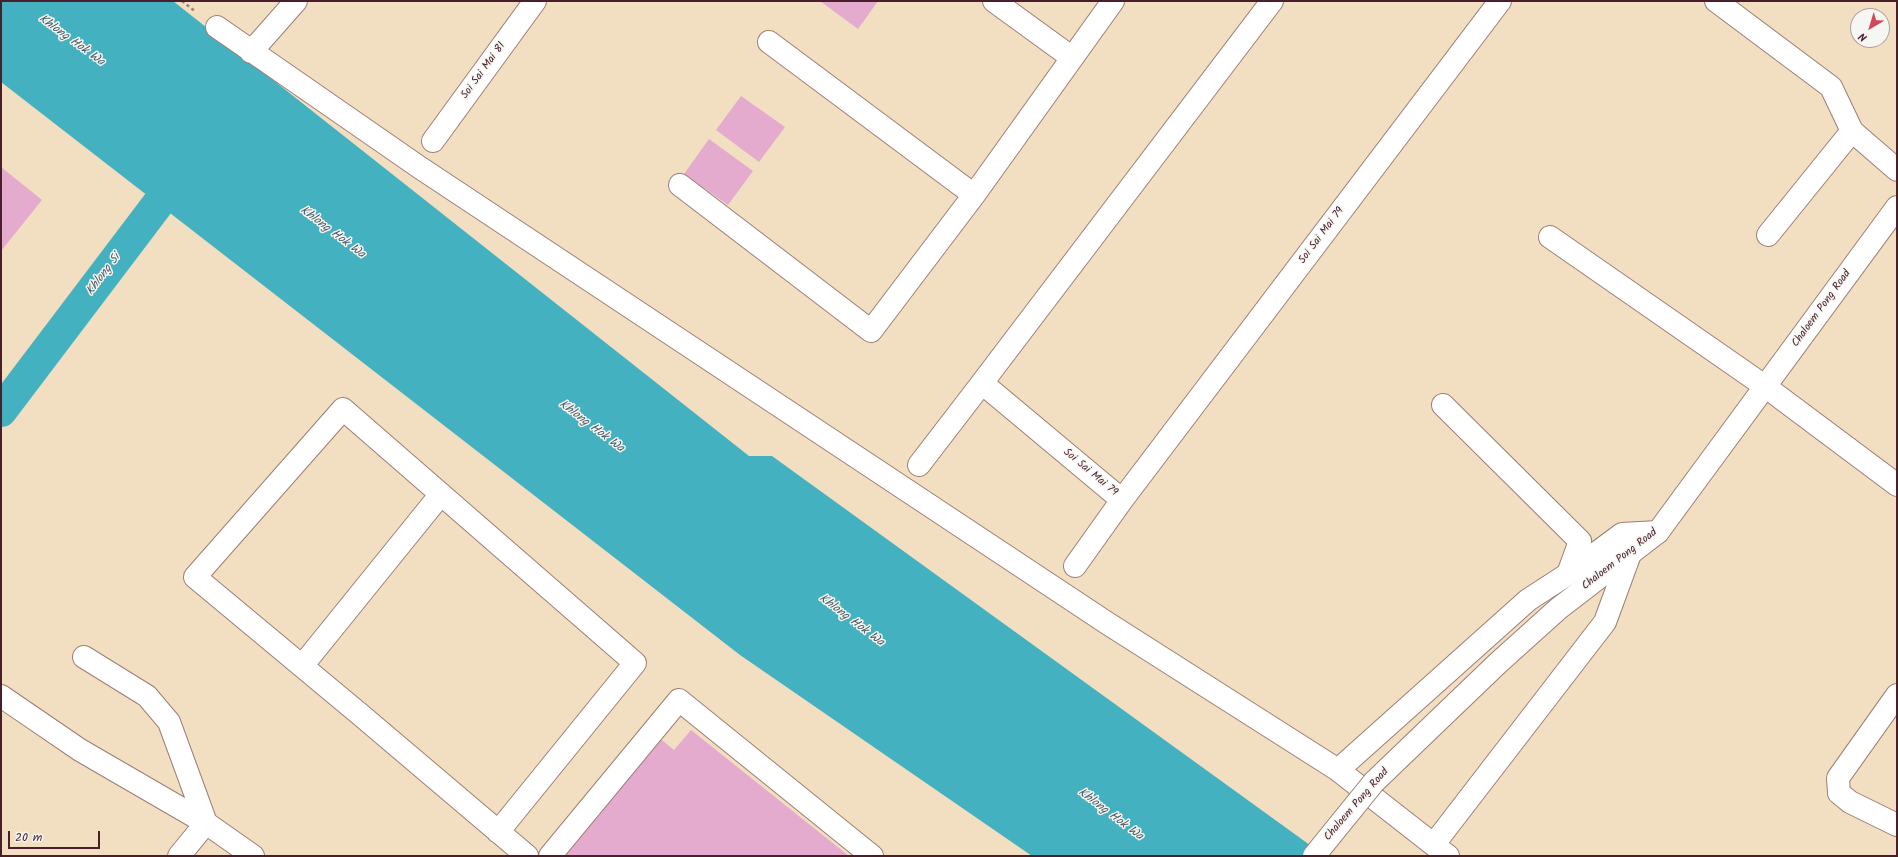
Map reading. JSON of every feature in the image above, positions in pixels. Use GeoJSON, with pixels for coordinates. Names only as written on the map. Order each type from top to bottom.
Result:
{"type":"FeatureCollection","features":[{"type":"Feature","properties":{"kind":"street"},"geometry":{"type":"LineString","coordinates":[[251,52],[296,1]]}},
{"type":"Feature","properties":{"kind":"street","name":"Soi Sai Mai 81"},"geometry":{"type":"LineString","coordinates":[[434,141],[535,1]]}},
{"type":"Feature","properties":{"kind":"street"},"geometry":{"type":"LineString","coordinates":[[994,1],[1071,57]]}},
{"type":"Feature","properties":{"kind":"street"},"geometry":{"type":"LineString","coordinates":[[680,185],[871,331],[974,195],[1071,57],[1113,1]]}},
{"type":"Feature","properties":{"kind":"street"},"geometry":{"type":"LineString","coordinates":[[919,465],[1272,1]]}},
{"type":"Feature","properties":{"kind":"street","name":"Soi Sai Mai 79"},"geometry":{"type":"LineString","coordinates":[[982,383],[1122,500],[1500,1]]}},
{"type":"Feature","properties":{"kind":"street"},"geometry":{"type":"LineString","coordinates":[[1716,1],[1831,87],[1852,131],[1897,170]]}},
{"type":"Feature","properties":{"kind":"street"},"geometry":{"type":"LineString","coordinates":[[217,27],[419,167],[1107,623],[1338,770],[1441,850],[1605,622],[1630,554]]}},
{"type":"Feature","properties":{"kind":"street"},"geometry":{"type":"LineString","coordinates":[[769,42],[974,195]]}},
{"type":"Feature","properties":{"kind":"street"},"geometry":{"type":"LineString","coordinates":[[1768,235],[1852,131]]}},
{"type":"Feature","properties":{"kind":"street","name":"Chaloem Pong Road"},"geometry":{"type":"LineString","coordinates":[[1314,856],[1374,782],[1498,663],[1558,609],[1658,532],[1897,207]]}},
{"type":"Feature","properties":{"kind":"street"},"geometry":{"type":"LineString","coordinates":[[1550,238],[1766,387],[1897,485]]}},
{"type":"Feature","properties":{"kind":"street"},"geometry":{"type":"LineString","coordinates":[[1443,405],[1580,542],[1568,574]]}},
{"type":"Feature","properties":{"kind":"street"},"geometry":{"type":"LineString","coordinates":[[498,832],[635,663],[343,409],[195,576],[498,832],[527,856]]}},
{"type":"Feature","properties":{"kind":"street"},"geometry":{"type":"LineString","coordinates":[[302,666],[441,494]]}},
{"type":"Feature","properties":{"kind":"street"},"geometry":{"type":"LineString","coordinates":[[1075,566],[1122,500]]}},
{"type":"Feature","properties":{"kind":"street"},"geometry":{"type":"LineString","coordinates":[[1338,770],[1528,600],[1568,574],[1622,534],[1658,532]]}},
{"type":"Feature","properties":{"kind":"street"},"geometry":{"type":"LineString","coordinates":[[84,657],[147,696],[169,722],[206,823]]}},
{"type":"Feature","properties":{"kind":"street"},"geometry":{"type":"LineString","coordinates":[[1897,695],[1838,778],[1839,793],[1850,802],[1897,825]]}},
{"type":"Feature","properties":{"kind":"street"},"geometry":{"type":"LineString","coordinates":[[1,696],[80,750],[206,823],[253,856]]}},
{"type":"Feature","properties":{"kind":"street"},"geometry":{"type":"LineString","coordinates":[[550,856],[679,700],[872,856]]}},
{"type":"Feature","properties":{"kind":"street"},"geometry":{"type":"LineString","coordinates":[[179,856],[206,823]]}},
{"type":"Feature","properties":{"kind":"water","name":"Khlong Hok Wa"},"geometry":{"type":"Polygon","coordinates":[[[1,1],[173,1],[749,456],[772,456],[1325,856],[1032,856],[740,655],[1,82],[1,1]]]}},
{"type":"Feature","properties":{"kind":"building"},"geometry":{"type":"Polygon","coordinates":[[[820,1],[878,1],[858,29],[820,1]]]}},
{"type":"Feature","properties":{"kind":"building"},"geometry":{"type":"Polygon","coordinates":[[[741,96],[785,127],[759,162],[716,130],[741,96]]]}},
{"type":"Feature","properties":{"kind":"building"},"geometry":{"type":"Polygon","coordinates":[[[709,139],[753,171],[728,205],[684,174],[709,139]]]}},
{"type":"Feature","properties":{"kind":"building"},"geometry":{"type":"Polygon","coordinates":[[[1,167],[42,200],[1,251],[1,167]]]}},
{"type":"Feature","properties":{"kind":"building"},"geometry":{"type":"Polygon","coordinates":[[[691,730],[849,856],[563,856],[657,736],[674,750],[691,730]]]}},
{"type":"Feature","properties":{"kind":"waterway","name":"Khlong Si"},"geometry":{"type":"LineString","coordinates":[[1,411],[185,168]]}}]}
